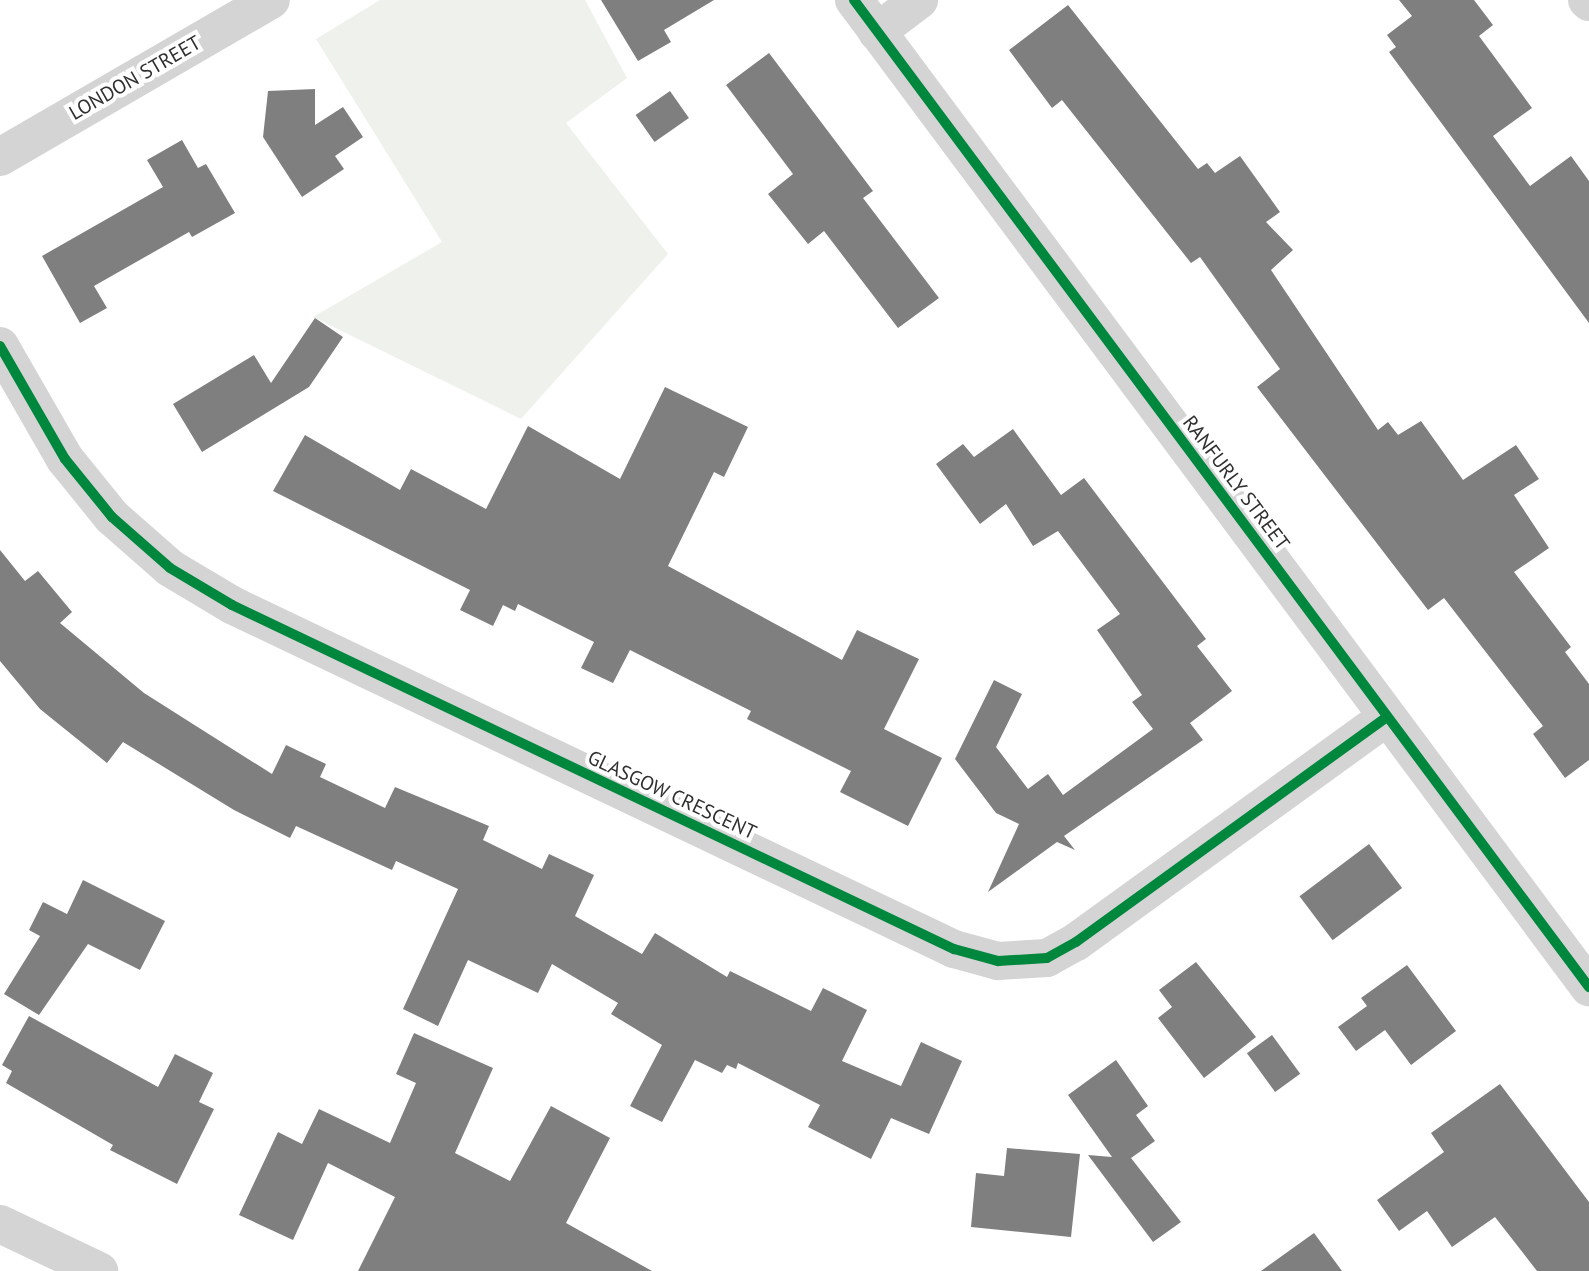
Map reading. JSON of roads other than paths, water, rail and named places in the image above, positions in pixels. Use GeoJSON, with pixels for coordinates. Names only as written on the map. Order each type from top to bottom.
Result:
{"type":"FeatureCollection","features":[{"type":"Feature","properties":{"kind":"street","name":"LONDON STREET"},"geometry":{"type":"LineString","coordinates":[[0,157],[271,0]]}},
{"type":"Feature","properties":{"kind":"street","name":"RANFURLY STREET"},"geometry":{"type":"LineString","coordinates":[[854,0],[1589,987]]}},
{"type":"Feature","properties":{"kind":"street"},"geometry":{"type":"LineString","coordinates":[[877,32],[919,0]]}},
{"type":"Feature","properties":{"kind":"street","name":"GLASGOW CRESCENT"},"geometry":{"type":"LineString","coordinates":[[0,346],[65,459],[112,517],[182,575],[232,605],[954,949],[998,961],[1047,958],[1076,942],[1387,717]]}},
{"type":"Feature","properties":{"kind":"street"},"geometry":{"type":"LineString","coordinates":[[0,1224],[99,1271]]}}]}
